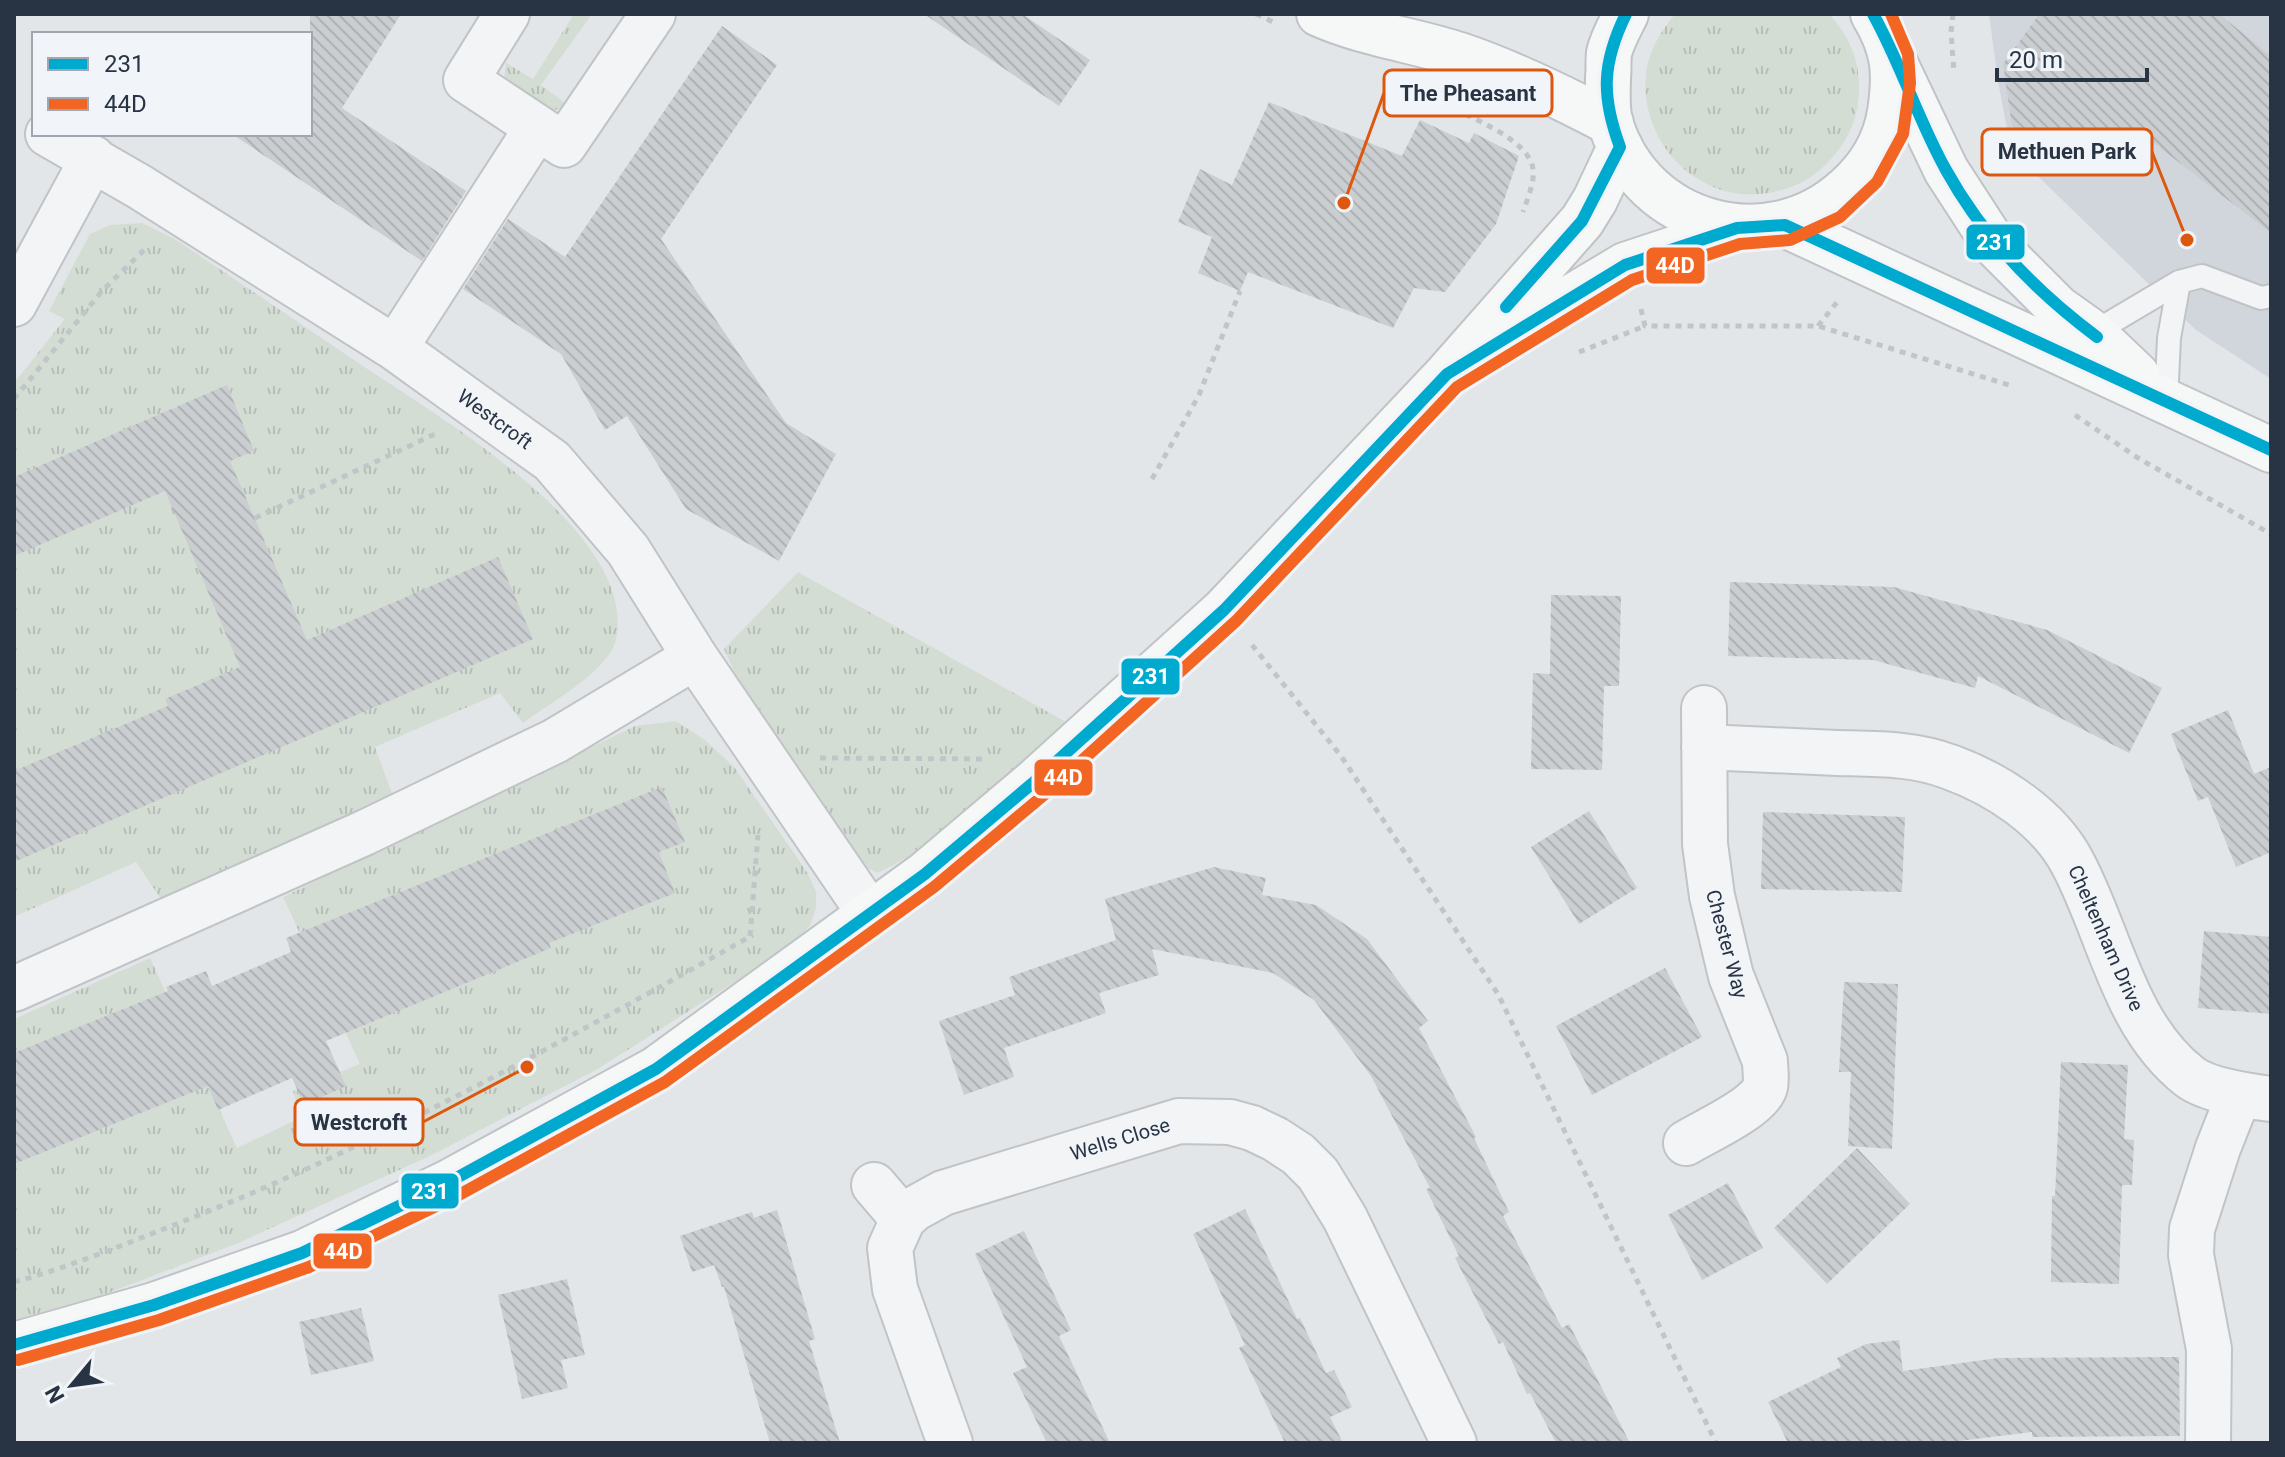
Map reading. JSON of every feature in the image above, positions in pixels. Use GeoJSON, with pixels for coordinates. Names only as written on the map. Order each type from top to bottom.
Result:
{"type":"FeatureCollection","features":[{"type":"Feature","properties":{"kind":"main road"},"geometry":{"type":"LineString","coordinates":[[1626,14],[1609,52],[1607,104],[1615,135],[1650,188],[1690,216],[1737,228]]}},
{"type":"Feature","properties":{"kind":"main road"},"geometry":{"type":"LineString","coordinates":[[1301,20],[1340,23],[1460,55],[1552,92],[1615,135]]}},
{"type":"Feature","properties":{"kind":"main road"},"geometry":{"type":"LineString","coordinates":[[1447,374],[1625,265],[1737,228],[1785,225],[1829,205],[1864,173],[1887,130],[1894,82],[1885,29]]}},
{"type":"Feature","properties":{"kind":"main road"},"geometry":{"type":"LineString","coordinates":[[1885,29],[1946,170],[1994,244],[2058,308],[2093,333],[2166,402]]}},
{"type":"Feature","properties":{"kind":"main road"},"geometry":{"type":"LineString","coordinates":[[14,1345],[154,1305],[302,1253],[449,1182],[656,1069],[870,914],[971,837],[1224,610],[1447,374],[1582,221],[1595,200],[1615,135]]}},
{"type":"Feature","properties":{"kind":"main road"},"geometry":{"type":"LineString","coordinates":[[1785,225],[2271,450]]}},
{"type":"Feature","properties":{"kind":"street"},"geometry":{"type":"LineString","coordinates":[[507,14],[466,80],[564,145],[653,14]]}},
{"type":"Feature","properties":{"kind":"street"},"geometry":{"type":"LineString","coordinates":[[14,116],[32,126]]}},
{"type":"Feature","properties":{"kind":"street"},"geometry":{"type":"LineString","coordinates":[[395,348],[537,128]]}},
{"type":"Feature","properties":{"kind":"street","name":"Westcroft"},"geometry":{"type":"LineString","coordinates":[[52,136],[178,210],[395,348],[552,461],[628,550],[695,657],[870,914]]}},
{"type":"Feature","properties":{"kind":"street"},"geometry":{"type":"LineString","coordinates":[[14,304],[93,158]]}},
{"type":"Feature","properties":{"kind":"street"},"geometry":{"type":"LineString","coordinates":[[14,989],[364,833],[555,741],[695,657]]}},
{"type":"Feature","properties":{"kind":"street","name":"Cheltenham Drive"},"geometry":{"type":"LineString","coordinates":[[1704,728],[1915,756],[1962,772],[2014,800],[2049,829],[2072,861],[2118,973],[2164,1051],[2192,1079],[2255,1097]]}},
{"type":"Feature","properties":{"kind":"street","name":"Chester Way"},"geometry":{"type":"LineString","coordinates":[[1686,1143],[1755,1102],[1765,1090],[1766,1076],[1765,1061],[1731,976],[1712,896],[1705,844],[1704,728]]}},
{"type":"Feature","properties":{"kind":"street"},"geometry":{"type":"LineString","coordinates":[[2208,1443],[2209,1349],[2191,1255],[2192,1229],[2218,1148],[2255,1097]]}},
{"type":"Feature","properties":{"kind":"street","name":"Wells Close"},"geometry":{"type":"LineString","coordinates":[[903,1219],[943,1193],[1179,1121],[1230,1122],[1252,1128],[1298,1154],[1318,1174],[1345,1218],[1454,1443]]}},
{"type":"Feature","properties":{"kind":"street"},"geometry":{"type":"LineString","coordinates":[[874,1185],[903,1219],[890,1248],[895,1289],[950,1443]]}},
{"type":"Feature","properties":{"kind":"lane"},"geometry":{"type":"LineString","coordinates":[[2093,333],[2179,282],[2202,276],[2261,298],[2271,296]]}},
{"type":"Feature","properties":{"kind":"lane"},"geometry":{"type":"LineString","coordinates":[[2166,402],[2169,338],[2179,282]]}},
{"type":"Feature","properties":{"kind":"path"},"geometry":{"type":"LineString","coordinates":[[1256,14],[1301,20]]}},
{"type":"Feature","properties":{"kind":"path"},"geometry":{"type":"LineString","coordinates":[[1439,101],[1512,140],[1529,158],[1533,175],[1524,210],[1582,221]]}},
{"type":"Feature","properties":{"kind":"path"},"geometry":{"type":"LineString","coordinates":[[14,399],[102,291],[155,240],[178,210]]}},
{"type":"Feature","properties":{"kind":"path"},"geometry":{"type":"LineString","coordinates":[[1625,265],[1635,286],[1645,326],[1818,326],[2019,389]]}},
{"type":"Feature","properties":{"kind":"path"},"geometry":{"type":"LineString","coordinates":[[1152,479],[1199,395],[1240,291]]}},
{"type":"Feature","properties":{"kind":"path"},"geometry":{"type":"LineString","coordinates":[[255,518],[486,411]]}},
{"type":"Feature","properties":{"kind":"path"},"geometry":{"type":"LineString","coordinates":[[2074,415],[2138,458],[2271,534]]}},
{"type":"Feature","properties":{"kind":"path"},"geometry":{"type":"LineString","coordinates":[[1224,610],[1341,756],[1498,994],[1716,1443]]}},
{"type":"Feature","properties":{"kind":"path"},"geometry":{"type":"LineString","coordinates":[[764,757],[996,759]]}},
{"type":"Feature","properties":{"kind":"path"},"geometry":{"type":"LineString","coordinates":[[750,937],[758,832]]}},
{"type":"Feature","properties":{"kind":"shaded area"},"geometry":{"type":"Polygon","coordinates":[[[1989,14],[2271,14],[2271,379],[2196,330],[2011,150],[1989,14]]]}},
{"type":"Feature","properties":{"kind":"green space"},"geometry":{"type":"Polygon","coordinates":[[[574,14],[592,14],[541,85],[569,106],[548,112],[512,89],[504,79],[506,63],[533,79],[574,14]]]}},
{"type":"Feature","properties":{"kind":"green space"},"geometry":{"type":"Polygon","coordinates":[[[1675,14],[1829,14],[1851,46],[1858,70],[1859,96],[1852,127],[1827,164],[1799,184],[1759,194],[1734,193],[1711,186],[1673,158],[1659,138],[1650,116],[1646,92],[1651,53],[1675,14]]]}},
{"type":"Feature","properties":{"kind":"green space"},"geometry":{"type":"Polygon","coordinates":[[[142,223],[175,239],[432,412],[523,479],[564,517],[596,557],[615,598],[616,639],[603,663],[591,674],[523,723],[500,693],[375,747],[393,796],[161,899],[136,862],[14,917],[14,383],[65,319],[49,311],[90,234],[110,225],[142,223]]]}},
{"type":"Feature","properties":{"kind":"green space"},"geometry":{"type":"Polygon","coordinates":[[[798,572],[1066,722],[975,812],[878,873],[859,864],[739,683],[724,649],[798,572]]]}},
{"type":"Feature","properties":{"kind":"green space"},"geometry":{"type":"Polygon","coordinates":[[[676,721],[705,740],[735,768],[807,872],[816,892],[816,908],[810,925],[800,937],[779,954],[596,1070],[430,1156],[236,1244],[103,1295],[14,1320],[14,1019],[150,958],[237,1148],[302,1117],[293,1091],[360,1064],[283,897],[635,726],[676,721]]]}},
{"type":"Feature","properties":{"kind":"building"},"geometry":{"type":"Polygon","coordinates":[[[310,14],[401,14],[342,108],[466,191],[422,261],[235,136],[312,136],[310,14]]]}},
{"type":"Feature","properties":{"kind":"building"},"geometry":{"type":"Polygon","coordinates":[[[924,14],[1022,14],[1090,60],[1059,106],[924,14]]]}},
{"type":"Feature","properties":{"kind":"building"},"geometry":{"type":"Polygon","coordinates":[[[2219,14],[2271,56],[2271,233],[2142,134],[2127,155],[2063,166],[2012,126],[2003,64],[2038,16],[2219,14]]]}},
{"type":"Feature","properties":{"kind":"building"},"geometry":{"type":"Polygon","coordinates":[[[722,26],[777,65],[661,239],[786,423],[836,454],[779,561],[686,509],[627,416],[605,430],[561,354],[463,289],[508,219],[565,257],[722,26]]]}},
{"type":"Feature","properties":{"kind":"building"},"geometry":{"type":"Polygon","coordinates":[[[1269,102],[1402,156],[1420,120],[1469,143],[1474,133],[1519,156],[1496,224],[1445,292],[1414,288],[1393,328],[1248,272],[1240,291],[1198,273],[1212,237],[1178,222],[1200,169],[1232,185],[1269,102]]]}},
{"type":"Feature","properties":{"kind":"building"},"geometry":{"type":"Polygon","coordinates":[[[227,385],[254,451],[230,461],[307,640],[498,557],[533,639],[14,862],[14,771],[168,706],[165,699],[240,667],[165,491],[14,556],[14,477],[227,385]]]}},
{"type":"Feature","properties":{"kind":"building"},"geometry":{"type":"Polygon","coordinates":[[[1730,582],[1894,587],[2047,630],[2162,688],[2129,753],[1978,676],[1975,688],[1873,660],[1728,656],[1730,582]]]}},
{"type":"Feature","properties":{"kind":"building"},"geometry":{"type":"Polygon","coordinates":[[[1551,595],[1621,596],[1619,686],[1604,686],[1602,770],[1531,769],[1533,673],[1550,674],[1551,595]]]}},
{"type":"Feature","properties":{"kind":"building"},"geometry":{"type":"Polygon","coordinates":[[[2228,710],[2254,774],[2271,767],[2271,852],[2236,867],[2208,797],[2198,801],[2171,734],[2228,710]]]}},
{"type":"Feature","properties":{"kind":"building"},"geometry":{"type":"Polygon","coordinates":[[[662,787],[685,842],[659,852],[675,893],[549,943],[551,948],[326,1041],[346,1086],[304,1105],[292,1078],[218,1110],[208,1086],[14,1164],[14,1053],[168,991],[166,987],[206,971],[212,986],[291,952],[286,938],[662,787]]]}},
{"type":"Feature","properties":{"kind":"building"},"geometry":{"type":"Polygon","coordinates":[[[1589,811],[1637,888],[1579,924],[1531,847],[1589,811]]]}},
{"type":"Feature","properties":{"kind":"building"},"geometry":{"type":"Polygon","coordinates":[[[1763,812],[1905,817],[1902,892],[1761,889],[1763,812]]]}},
{"type":"Feature","properties":{"kind":"building"},"geometry":{"type":"Polygon","coordinates":[[[1214,867],[1266,878],[1262,895],[1316,905],[1367,939],[1428,1021],[1419,1028],[1476,1137],[1509,1212],[1503,1216],[1562,1328],[1569,1324],[1630,1443],[1556,1443],[1530,1393],[1527,1394],[1503,1342],[1499,1344],[1455,1258],[1459,1256],[1426,1189],[1430,1188],[1371,1076],[1314,1000],[1273,973],[1152,949],[1159,975],[1099,993],[1106,1013],[1004,1048],[1014,1077],[964,1095],[939,1021],[1015,995],[1009,977],[1116,940],[1105,899],[1214,867]]]}},
{"type":"Feature","properties":{"kind":"building"},"geometry":{"type":"Polygon","coordinates":[[[2204,931],[2271,937],[2271,1014],[2198,1008],[2204,931]]]}},
{"type":"Feature","properties":{"kind":"building"},"geometry":{"type":"Polygon","coordinates":[[[1665,968],[1702,1037],[1592,1095],[1556,1026],[1665,968]]]}},
{"type":"Feature","properties":{"kind":"building"},"geometry":{"type":"Polygon","coordinates":[[[1844,982],[1898,984],[1892,1149],[1848,1146],[1851,1072],[1839,1072],[1844,982]]]}},
{"type":"Feature","properties":{"kind":"building"},"geometry":{"type":"Polygon","coordinates":[[[2061,1062],[2128,1065],[2124,1139],[2134,1140],[2132,1185],[2122,1185],[2119,1284],[2051,1282],[2052,1196],[2055,1196],[2061,1062]]]}},
{"type":"Feature","properties":{"kind":"building"},"geometry":{"type":"Polygon","coordinates":[[[1857,1148],[1910,1204],[1827,1284],[1774,1228],[1857,1148]]]}},
{"type":"Feature","properties":{"kind":"building"},"geometry":{"type":"Polygon","coordinates":[[[1728,1183],[1763,1248],[1702,1280],[1668,1215],[1728,1183]]]}},
{"type":"Feature","properties":{"kind":"building"},"geometry":{"type":"Polygon","coordinates":[[[1245,1209],[1326,1373],[1334,1370],[1352,1407],[1330,1417],[1343,1443],[1285,1443],[1239,1348],[1245,1345],[1193,1234],[1245,1209]]]}},
{"type":"Feature","properties":{"kind":"building"},"geometry":{"type":"Polygon","coordinates":[[[777,1210],[815,1339],[809,1341],[840,1443],[770,1443],[724,1287],[714,1265],[692,1272],[680,1236],[752,1212],[754,1218],[777,1210]]]}},
{"type":"Feature","properties":{"kind":"building"},"geometry":{"type":"Polygon","coordinates":[[[1024,1231],[1071,1330],[1059,1336],[1110,1443],[1047,1443],[1013,1373],[1027,1367],[975,1254],[1024,1231]]]}},
{"type":"Feature","properties":{"kind":"building"},"geometry":{"type":"Polygon","coordinates":[[[567,1279],[585,1355],[561,1360],[568,1388],[522,1399],[498,1295],[567,1279]]]}},
{"type":"Feature","properties":{"kind":"building"},"geometry":{"type":"Polygon","coordinates":[[[361,1308],[374,1361],[311,1375],[299,1322],[361,1308]]]}},
{"type":"Feature","properties":{"kind":"building"},"geometry":{"type":"Polygon","coordinates":[[[1899,1340],[1903,1371],[1998,1358],[2179,1357],[2180,1436],[2032,1437],[2032,1432],[1943,1443],[1788,1443],[1768,1402],[1841,1367],[1837,1358],[1866,1344],[1899,1340]]]}},
{"type":"Feature","properties":{"kind":"transit line","name":"231"},"geometry":{"type":"LineString","coordinates":[[1506,307],[1582,221],[1620,147],[1610,112],[1607,80],[1612,48],[1626,14]]}},
{"type":"Feature","properties":{"kind":"transit line","name":"231"},"geometry":{"type":"LineString","coordinates":[[1873,14],[1936,151],[1976,218],[2032,282],[2097,337]]}},
{"type":"Feature","properties":{"kind":"transit line","name":"44D"},"geometry":{"type":"LineString","coordinates":[[18,1360],[159,1320],[309,1267],[457,1196],[665,1082],[934,887],[1045,794],[1236,621],[1457,387],[1632,280],[1740,244],[1790,240],[1840,217],[1877,182],[1903,134],[1910,83],[1908,54],[1891,14]]}},
{"type":"Feature","properties":{"kind":"transit line","name":"231"},"geometry":{"type":"LineString","coordinates":[[14,1345],[154,1305],[302,1253],[449,1182],[656,1069],[925,874],[1034,782],[1224,610],[1447,374],[1625,265],[1737,228],[1785,225],[2271,450]]}},
{"type":"Feature","properties":{"kind":"place","name":"The Pheasant"},"geometry":{"type":"Point","coordinates":[1344,203]}},
{"type":"Feature","properties":{"kind":"place","name":"Methuen Park"},"geometry":{"type":"Point","coordinates":[2187,240]}},
{"type":"Feature","properties":{"kind":"place","name":"Westcroft"},"geometry":{"type":"Point","coordinates":[527,1067]}}]}
